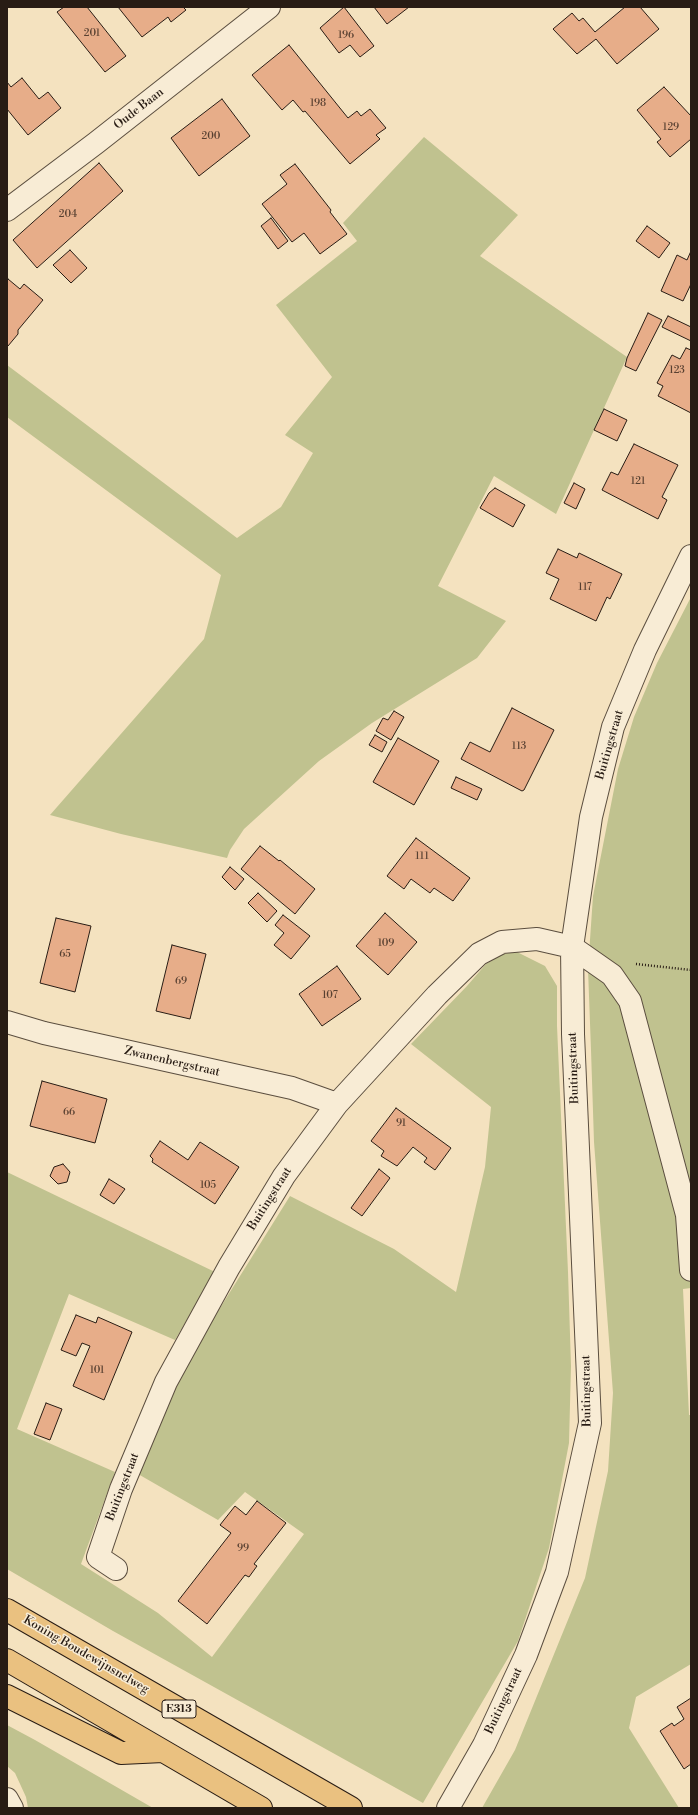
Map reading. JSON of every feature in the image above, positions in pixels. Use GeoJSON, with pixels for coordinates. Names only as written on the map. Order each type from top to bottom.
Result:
{"type":"FeatureCollection","features":[{"type":"Feature","properties":{"kind":"highway","name":"Koning Boudewijnsnelweg"},"geometry":{"type":"LineString","coordinates":[[7,1610],[351,1808]]}},
{"type":"Feature","properties":{"kind":"highway"},"geometry":{"type":"LineString","coordinates":[[7,1660],[261,1808]]}},
{"type":"Feature","properties":{"kind":"highway"},"geometry":{"type":"LineString","coordinates":[[7,1696],[121,1754],[163,1751]]}},
{"type":"Feature","properties":{"kind":"street","name":"Oude Baan"},"geometry":{"type":"LineString","coordinates":[[7,210],[96,143],[269,7]]}},
{"type":"Feature","properties":{"kind":"street","name":"Buitingstraat"},"geometry":{"type":"LineString","coordinates":[[448,1808],[484,1744],[526,1655],[557,1572],[590,1423],[572,1034],[572,947],[591,817],[613,727],[645,650],[691,556]]}},
{"type":"Feature","properties":{"kind":"street","name":"Buitingstraat"},"geometry":{"type":"LineString","coordinates":[[116,1570],[98,1558],[121,1489],[166,1382],[229,1267],[284,1176],[337,1104],[437,995],[478,954],[502,942],[537,939],[572,947]]}},
{"type":"Feature","properties":{"kind":"street"},"geometry":{"type":"LineString","coordinates":[[572,947],[612,975],[630,1001],[687,1215],[691,1270]]}},
{"type":"Feature","properties":{"kind":"street","name":"Zwanenbergstraat"},"geometry":{"type":"LineString","coordinates":[[7,1022],[44,1033],[292,1088],[337,1104]]}},
{"type":"Feature","properties":{"kind":"street"},"geometry":{"type":"LineString","coordinates":[[7,1799],[12,1808]]}},
{"type":"Feature","properties":{"kind":"path"},"geometry":{"type":"LineString","coordinates":[[629,964],[691,970]]}},
{"type":"Feature","properties":{"kind":"green space"},"geometry":{"type":"Polygon","coordinates":[[[424,137],[518,215],[480,256],[627,357],[556,514],[494,476],[438,586],[506,621],[477,658],[372,723],[319,761],[244,829],[230,850],[227,858],[121,834],[50,815],[204,639],[221,575],[7,417],[7,365],[237,538],[281,507],[313,453],[285,435],[332,377],[276,305],[357,241],[343,223],[424,137]]]}},
{"type":"Feature","properties":{"kind":"green space"},"geometry":{"type":"Polygon","coordinates":[[[691,597],[691,1288],[683,1289],[689,1415],[691,1415],[691,1664],[636,1697],[629,1728],[679,1808],[482,1808],[515,1750],[585,1578],[608,1471],[613,1393],[594,1142],[588,969],[593,896],[618,769],[634,717],[657,663],[691,597]]]}},
{"type":"Feature","properties":{"kind":"green space"},"geometry":{"type":"Polygon","coordinates":[[[517,952],[545,966],[557,986],[557,1026],[571,1366],[569,1443],[549,1548],[518,1641],[423,1803],[113,1631],[7,1569],[7,1172],[215,1272],[175,1340],[69,1294],[17,1429],[115,1472],[81,1564],[158,1613],[212,1657],[304,1534],[245,1492],[218,1520],[138,1474],[169,1401],[205,1332],[290,1196],[394,1249],[456,1292],[485,1167],[491,1107],[411,1044],[486,964],[502,954],[517,952]]]}},
{"type":"Feature","properties":{"kind":"green space"},"geometry":{"type":"Polygon","coordinates":[[[7,1725],[153,1808],[28,1808],[26,1797],[15,1773],[7,1766],[7,1725]]]}},
{"type":"Feature","properties":{"kind":"building"},"geometry":{"type":"Polygon","coordinates":[[[64,7],[87,7],[126,56],[105,72],[57,12],[64,7]]]}},
{"type":"Feature","properties":{"kind":"building"},"geometry":{"type":"Polygon","coordinates":[[[118,7],[183,7],[186,10],[171,22],[168,17],[142,37],[118,7]]]}},
{"type":"Feature","properties":{"kind":"building"},"geometry":{"type":"Polygon","coordinates":[[[344,7],[374,46],[360,57],[350,45],[339,53],[320,28],[344,7]]]}},
{"type":"Feature","properties":{"kind":"building"},"geometry":{"type":"Polygon","coordinates":[[[374,7],[409,7],[387,24],[374,7]]]}},
{"type":"Feature","properties":{"kind":"building"},"geometry":{"type":"Polygon","coordinates":[[[625,7],[640,7],[659,29],[617,64],[596,39],[577,54],[553,29],[572,13],[579,21],[583,18],[595,32],[625,7]]]}},
{"type":"Feature","properties":{"kind":"building"},"geometry":{"type":"Polygon","coordinates":[[[289,45],[348,118],[357,111],[361,116],[370,109],[386,128],[376,135],[380,139],[350,164],[305,111],[303,112],[293,100],[282,110],[252,75],[289,45]]]}},
{"type":"Feature","properties":{"kind":"building"},"geometry":{"type":"Polygon","coordinates":[[[22,78],[39,99],[48,92],[61,108],[28,135],[7,109],[7,82],[11,87],[22,78]]]}},
{"type":"Feature","properties":{"kind":"building"},"geometry":{"type":"Polygon","coordinates":[[[664,87],[691,116],[691,139],[670,157],[657,142],[661,139],[637,110],[664,87]]]}},
{"type":"Feature","properties":{"kind":"building"},"geometry":{"type":"Polygon","coordinates":[[[222,99],[250,136],[199,176],[171,138],[222,99]]]}},
{"type":"Feature","properties":{"kind":"building"},"geometry":{"type":"Polygon","coordinates":[[[99,163],[123,191],[37,268],[13,240],[99,163]]]}},
{"type":"Feature","properties":{"kind":"building"},"geometry":{"type":"Polygon","coordinates":[[[295,164],[331,210],[330,212],[347,234],[320,254],[304,233],[292,242],[262,204],[287,184],[280,175],[295,164]]]}},
{"type":"Feature","properties":{"kind":"building"},"geometry":{"type":"Polygon","coordinates":[[[271,218],[288,241],[278,249],[261,226],[271,218]]]}},
{"type":"Feature","properties":{"kind":"building"},"geometry":{"type":"Polygon","coordinates":[[[647,226],[670,243],[659,258],[636,241],[647,226]]]}},
{"type":"Feature","properties":{"kind":"building"},"geometry":{"type":"Polygon","coordinates":[[[70,250],[87,268],[71,283],[53,265],[70,250]]]}},
{"type":"Feature","properties":{"kind":"building"},"geometry":{"type":"Polygon","coordinates":[[[691,251],[691,284],[683,301],[661,291],[677,255],[687,260],[691,251]]]}},
{"type":"Feature","properties":{"kind":"building"},"geometry":{"type":"Polygon","coordinates":[[[8,279],[20,289],[24,284],[43,300],[18,330],[18,334],[8,346],[7,281],[8,279]]]}},
{"type":"Feature","properties":{"kind":"building"},"geometry":{"type":"Polygon","coordinates":[[[648,313],[662,320],[636,371],[625,366],[627,358],[648,313]]]}},
{"type":"Feature","properties":{"kind":"building"},"geometry":{"type":"Polygon","coordinates":[[[668,316],[691,327],[691,341],[662,327],[668,316]]]}},
{"type":"Feature","properties":{"kind":"building"},"geometry":{"type":"Polygon","coordinates":[[[686,348],[691,350],[691,413],[658,396],[663,386],[657,383],[672,355],[680,359],[686,348]]]}},
{"type":"Feature","properties":{"kind":"building"},"geometry":{"type":"Polygon","coordinates":[[[604,409],[627,420],[617,441],[594,430],[604,409]]]}},
{"type":"Feature","properties":{"kind":"building"},"geometry":{"type":"Polygon","coordinates":[[[634,444],[678,465],[662,497],[667,500],[658,519],[602,490],[611,472],[618,475],[634,444]]]}},
{"type":"Feature","properties":{"kind":"building"},"geometry":{"type":"Polygon","coordinates":[[[574,483],[585,489],[576,509],[564,503],[574,483]]]}},
{"type":"Feature","properties":{"kind":"building"},"geometry":{"type":"Polygon","coordinates":[[[495,488],[525,505],[513,527],[480,508],[489,493],[495,488]]]}},
{"type":"Feature","properties":{"kind":"building"},"geometry":{"type":"Polygon","coordinates":[[[558,549],[577,558],[579,553],[622,574],[610,599],[607,597],[596,621],[550,599],[559,579],[546,573],[558,549]]]}},
{"type":"Feature","properties":{"kind":"building"},"geometry":{"type":"Polygon","coordinates":[[[512,708],[554,730],[524,790],[522,791],[461,759],[470,742],[490,752],[512,708]]]}},
{"type":"Feature","properties":{"kind":"building"},"geometry":{"type":"Polygon","coordinates":[[[394,711],[404,717],[391,740],[376,731],[383,718],[388,720],[394,711]]]}},
{"type":"Feature","properties":{"kind":"building"},"geometry":{"type":"Polygon","coordinates":[[[375,735],[387,742],[382,752],[369,745],[375,735]]]}},
{"type":"Feature","properties":{"kind":"building"},"geometry":{"type":"Polygon","coordinates":[[[398,738],[439,761],[414,805],[373,782],[398,738]]]}},
{"type":"Feature","properties":{"kind":"building"},"geometry":{"type":"Polygon","coordinates":[[[456,777],[482,789],[477,800],[451,788],[456,777]]]}},
{"type":"Feature","properties":{"kind":"building"},"geometry":{"type":"Polygon","coordinates":[[[416,838],[470,878],[453,901],[434,888],[430,893],[411,879],[404,889],[387,876],[416,838]]]}},
{"type":"Feature","properties":{"kind":"building"},"geometry":{"type":"Polygon","coordinates":[[[260,846],[279,861],[280,860],[315,889],[295,914],[241,869],[260,846]]]}},
{"type":"Feature","properties":{"kind":"building"},"geometry":{"type":"Polygon","coordinates":[[[230,867],[244,879],[235,890],[222,877],[230,867]]]}},
{"type":"Feature","properties":{"kind":"building"},"geometry":{"type":"Polygon","coordinates":[[[258,893],[277,911],[267,922],[248,903],[258,893]]]}},
{"type":"Feature","properties":{"kind":"building"},"geometry":{"type":"Polygon","coordinates":[[[385,913],[417,942],[388,975],[356,946],[385,913]]]}},
{"type":"Feature","properties":{"kind":"building"},"geometry":{"type":"Polygon","coordinates":[[[283,915],[310,936],[291,959],[274,945],[284,933],[275,925],[283,915]]]}},
{"type":"Feature","properties":{"kind":"building"},"geometry":{"type":"Polygon","coordinates":[[[56,918],[91,926],[75,992],[40,983],[56,918]]]}},
{"type":"Feature","properties":{"kind":"building"},"geometry":{"type":"Polygon","coordinates":[[[172,945],[206,954],[190,1019],[156,1011],[172,945]]]}},
{"type":"Feature","properties":{"kind":"building"},"geometry":{"type":"Polygon","coordinates":[[[337,966],[361,999],[322,1026],[299,994],[337,966]]]}},
{"type":"Feature","properties":{"kind":"building"},"geometry":{"type":"Polygon","coordinates":[[[42,1081],[107,1099],[95,1143],[30,1126],[42,1081]]]}},
{"type":"Feature","properties":{"kind":"building"},"geometry":{"type":"Polygon","coordinates":[[[396,1108],[451,1148],[435,1170],[424,1162],[427,1158],[413,1147],[397,1166],[381,1156],[384,1151],[371,1141],[396,1108]]]}},
{"type":"Feature","properties":{"kind":"building"},"geometry":{"type":"Polygon","coordinates":[[[160,1141],[188,1160],[200,1142],[239,1167],[215,1204],[152,1162],[153,1159],[150,1156],[160,1141]]]}},
{"type":"Feature","properties":{"kind":"building"},"geometry":{"type":"Polygon","coordinates":[[[63,1164],[70,1172],[67,1182],[58,1184],[50,1176],[54,1167],[63,1164]]]}},
{"type":"Feature","properties":{"kind":"building"},"geometry":{"type":"Polygon","coordinates":[[[379,1169],[390,1178],[362,1216],[351,1208],[379,1169]]]}},
{"type":"Feature","properties":{"kind":"building"},"geometry":{"type":"Polygon","coordinates":[[[109,1179],[125,1189],[114,1204],[100,1195],[109,1179]]]}},
{"type":"Feature","properties":{"kind":"building"},"geometry":{"type":"Polygon","coordinates":[[[76,1315],[96,1323],[98,1317],[132,1332],[104,1400],[73,1386],[90,1346],[82,1343],[76,1356],[61,1350],[76,1315]]]}},
{"type":"Feature","properties":{"kind":"building"},"geometry":{"type":"Polygon","coordinates":[[[46,1403],[62,1409],[50,1440],[34,1434],[46,1403]]]}},
{"type":"Feature","properties":{"kind":"building"},"geometry":{"type":"Polygon","coordinates":[[[257,1501],[286,1523],[254,1564],[257,1566],[249,1577],[245,1575],[207,1624],[178,1601],[231,1533],[220,1525],[235,1506],[246,1515],[257,1501]]]}},
{"type":"Feature","properties":{"kind":"building"},"geometry":{"type":"Polygon","coordinates":[[[691,1698],[691,1764],[684,1769],[660,1731],[672,1723],[674,1726],[684,1719],[677,1707],[691,1698]]]}}]}
